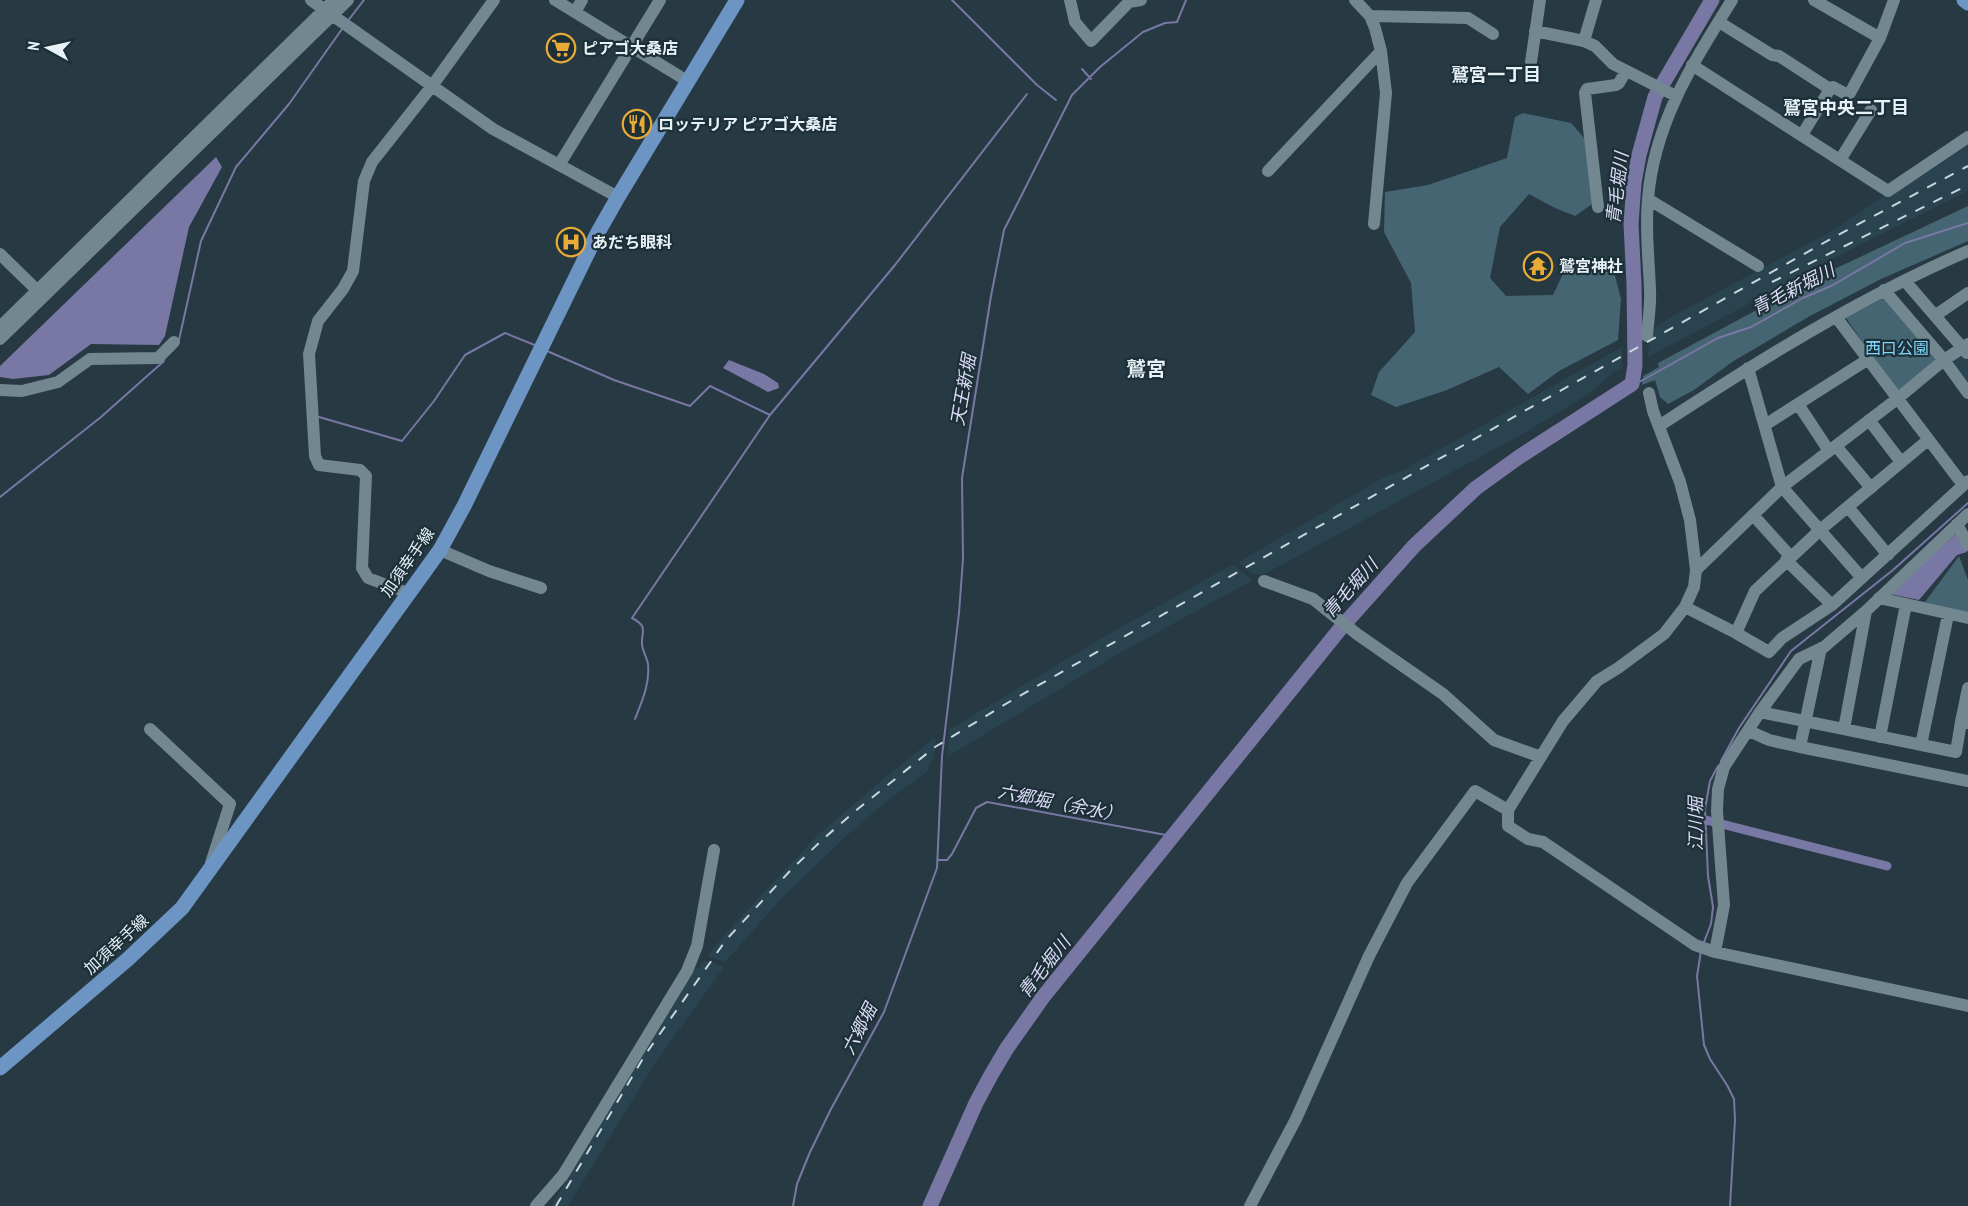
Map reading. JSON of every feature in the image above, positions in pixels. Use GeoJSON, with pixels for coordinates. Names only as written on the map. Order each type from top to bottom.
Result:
{"type":"FeatureCollection","features":[{"type":"Feature","properties":{"kind":"main road","name":"加須幸手線"},"geometry":{"type":"LineString","coordinates":[[0,1068],[128,959],[182,908],[440,550],[618,197],[737,0]]}},
{"type":"Feature","properties":{"kind":"main road"},"geometry":{"type":"LineString","coordinates":[[1965,0],[1968,3]]}},
{"type":"Feature","properties":{"kind":"street"},"geometry":{"type":"LineString","coordinates":[[311,0],[330,8],[432,86],[493,129],[618,197]]}},
{"type":"Feature","properties":{"kind":"street"},"geometry":{"type":"LineString","coordinates":[[0,339],[40,294],[330,8],[348,0]]}},
{"type":"Feature","properties":{"kind":"street"},"geometry":{"type":"LineString","coordinates":[[408,593],[368,578],[362,568],[366,476],[360,470],[319,465],[315,456],[309,354],[318,321],[353,272],[364,181],[372,162],[432,86],[495,0]]}},
{"type":"Feature","properties":{"kind":"street"},"geometry":{"type":"LineString","coordinates":[[555,0],[689,82]]}},
{"type":"Feature","properties":{"kind":"street"},"geometry":{"type":"LineString","coordinates":[[575,12],[582,0]]}},
{"type":"Feature","properties":{"kind":"street"},"geometry":{"type":"LineString","coordinates":[[559,165],[660,0]]}},
{"type":"Feature","properties":{"kind":"street"},"geometry":{"type":"LineString","coordinates":[[1070,0],[1075,22],[1091,41],[1129,2],[1141,0]]}},
{"type":"Feature","properties":{"kind":"street"},"geometry":{"type":"LineString","coordinates":[[1354,0],[1370,16],[1381,51],[1386,93],[1374,224]]}},
{"type":"Feature","properties":{"kind":"street"},"geometry":{"type":"LineString","coordinates":[[1531,62],[1540,0]]}},
{"type":"Feature","properties":{"kind":"street"},"geometry":{"type":"LineString","coordinates":[[1584,41],[1596,0]]}},
{"type":"Feature","properties":{"kind":"street"},"geometry":{"type":"LineString","coordinates":[[1647,336],[1650,291],[1646,230],[1652,170],[1674,95],[1732,0]]}},
{"type":"Feature","properties":{"kind":"street"},"geometry":{"type":"LineString","coordinates":[[1814,0],[1880,38]]}},
{"type":"Feature","properties":{"kind":"street"},"geometry":{"type":"LineString","coordinates":[[1719,22],[1772,55],[1779,56],[1830,89],[1833,87],[1850,93],[1880,38],[1894,0]]}},
{"type":"Feature","properties":{"kind":"street"},"geometry":{"type":"LineString","coordinates":[[1370,16],[1468,18],[1493,34]]}},
{"type":"Feature","properties":{"kind":"street"},"geometry":{"type":"LineString","coordinates":[[1535,31],[1584,41],[1595,46],[1613,64],[1674,95]]}},
{"type":"Feature","properties":{"kind":"street"},"geometry":{"type":"LineString","coordinates":[[1268,171],[1381,51]]}},
{"type":"Feature","properties":{"kind":"street"},"geometry":{"type":"LineString","coordinates":[[1692,65],[1888,191],[1968,137]]}},
{"type":"Feature","properties":{"kind":"street"},"geometry":{"type":"LineString","coordinates":[[1598,207],[1585,93],[1587,89],[1616,85],[1626,71]]}},
{"type":"Feature","properties":{"kind":"street"},"geometry":{"type":"LineString","coordinates":[[1802,135],[1830,89]]}},
{"type":"Feature","properties":{"kind":"street"},"geometry":{"type":"LineString","coordinates":[[1840,160],[1871,110]]}},
{"type":"Feature","properties":{"kind":"street"},"geometry":{"type":"LineString","coordinates":[[1648,199],[1758,267]]}},
{"type":"Feature","properties":{"kind":"street"},"geometry":{"type":"LineString","coordinates":[[0,254],[40,294]]}},
{"type":"Feature","properties":{"kind":"street"},"geometry":{"type":"LineString","coordinates":[[1659,426],[1748,368],[1884,290],[1966,255]]}},
{"type":"Feature","properties":{"kind":"street"},"geometry":{"type":"LineString","coordinates":[[1696,570],[1782,487],[1898,399],[1944,360],[1967,348],[1905,281]]}},
{"type":"Feature","properties":{"kind":"street"},"geometry":{"type":"LineString","coordinates":[[1884,290],[1944,360],[1968,393]]}},
{"type":"Feature","properties":{"kind":"street"},"geometry":{"type":"LineString","coordinates":[[1936,315],[1968,293]]}},
{"type":"Feature","properties":{"kind":"street"},"geometry":{"type":"LineString","coordinates":[[0,327],[40,294]]}},
{"type":"Feature","properties":{"kind":"street"},"geometry":{"type":"LineString","coordinates":[[1685,607],[1769,652],[1782,638],[1832,605],[1966,483],[1928,440],[1836,317]]}},
{"type":"Feature","properties":{"kind":"street"},"geometry":{"type":"LineString","coordinates":[[0,390],[22,390],[58,382],[90,359],[158,358],[174,342]]}},
{"type":"Feature","properties":{"kind":"street"},"geometry":{"type":"LineString","coordinates":[[1765,425],[1867,360]]}},
{"type":"Feature","properties":{"kind":"street"},"geometry":{"type":"LineString","coordinates":[[1748,368],[1782,487],[1862,578]]}},
{"type":"Feature","properties":{"kind":"street"},"geometry":{"type":"LineString","coordinates":[[1649,393],[1680,482],[1690,520],[1696,570],[1694,587],[1685,607],[1664,634],[1597,681],[1563,721],[1508,810],[1508,826],[1528,839],[1543,842],[1695,945],[1714,952],[1968,1006]]}},
{"type":"Feature","properties":{"kind":"street"},"geometry":{"type":"LineString","coordinates":[[1798,404],[1833,448],[1871,488]]}},
{"type":"Feature","properties":{"kind":"street"},"geometry":{"type":"LineString","coordinates":[[1869,420],[1901,462]]}},
{"type":"Feature","properties":{"kind":"street"},"geometry":{"type":"LineString","coordinates":[[1736,633],[1755,591],[1820,530],[1928,440]]}},
{"type":"Feature","properties":{"kind":"street"},"geometry":{"type":"LineString","coordinates":[[1848,507],[1888,555]]}},
{"type":"Feature","properties":{"kind":"street"},"geometry":{"type":"LineString","coordinates":[[1714,952],[1724,905],[1716,811],[1718,789],[1724,767],[1760,712],[1799,659],[1821,648],[1866,611],[1968,514]]}},
{"type":"Feature","properties":{"kind":"street"},"geometry":{"type":"LineString","coordinates":[[1753,515],[1788,558],[1832,605]]}},
{"type":"Feature","properties":{"kind":"street"},"geometry":{"type":"LineString","coordinates":[[1958,524],[1968,545]]}},
{"type":"Feature","properties":{"kind":"street"},"geometry":{"type":"LineString","coordinates":[[440,550],[489,571],[541,588]]}},
{"type":"Feature","properties":{"kind":"street"},"geometry":{"type":"LineString","coordinates":[[1264,581],[1309,596],[1357,634],[1443,694],[1494,740],[1541,757]]}},
{"type":"Feature","properties":{"kind":"street"},"geometry":{"type":"LineString","coordinates":[[1879,598],[1968,618]]}},
{"type":"Feature","properties":{"kind":"street"},"geometry":{"type":"LineString","coordinates":[[1880,738],[1906,604]]}},
{"type":"Feature","properties":{"kind":"street"},"geometry":{"type":"LineString","coordinates":[[1844,729],[1866,611]]}},
{"type":"Feature","properties":{"kind":"street"},"geometry":{"type":"LineString","coordinates":[[1921,746],[1948,615]]}},
{"type":"Feature","properties":{"kind":"street"},"geometry":{"type":"LineString","coordinates":[[1800,747],[1821,648]]}},
{"type":"Feature","properties":{"kind":"street"},"geometry":{"type":"LineString","coordinates":[[1760,712],[1956,752],[1965,723],[1968,688]]}},
{"type":"Feature","properties":{"kind":"street"},"geometry":{"type":"LineString","coordinates":[[150,729],[230,804],[208,873]]}},
{"type":"Feature","properties":{"kind":"street"},"geometry":{"type":"LineString","coordinates":[[1749,731],[1770,740],[1800,747],[1968,781]]}},
{"type":"Feature","properties":{"kind":"street"},"geometry":{"type":"LineString","coordinates":[[1251,1206],[1296,1119],[1369,956],[1407,883],[1475,790],[1508,810]]}},
{"type":"Feature","properties":{"kind":"street"},"geometry":{"type":"LineString","coordinates":[[536,1206],[563,1175],[687,972],[697,946],[714,850]]}},
{"type":"Feature","properties":{"kind":"shaded area"},"geometry":{"type":"Polygon","coordinates":[[[1968,140],[1968,191],[1871,239],[1648,357],[1649,338],[1653,329],[1830,232],[1968,140]]]}},
{"type":"Feature","properties":{"kind":"shaded area"},"geometry":{"type":"Polygon","coordinates":[[[1622,347],[1622,369],[1617,370],[1587,395],[1528,431],[1263,575],[1252,574],[1239,562],[1386,476],[1408,469],[1622,347]]]}},
{"type":"Feature","properties":{"kind":"shaded area"},"geometry":{"type":"Polygon","coordinates":[[[1962,354],[1968,362],[1968,384],[1953,361],[1962,354]]]}},
{"type":"Feature","properties":{"kind":"shaded area"},"geometry":{"type":"Polygon","coordinates":[[[1234,566],[1253,580],[1120,653],[947,757],[950,729],[1114,631],[1228,567],[1234,566]]]}},
{"type":"Feature","properties":{"kind":"shaded area"},"geometry":{"type":"Polygon","coordinates":[[[932,740],[936,740],[934,758],[929,770],[883,804],[843,839],[783,897],[725,962],[707,956],[818,835],[932,740]]]}},
{"type":"Feature","properties":{"kind":"shaded area"},"geometry":{"type":"Polygon","coordinates":[[[704,960],[723,967],[722,970],[655,1063],[568,1206],[551,1206],[693,968],[698,969],[704,960]]]}},
{"type":"Feature","properties":{"kind":"green space"},"geometry":{"type":"Polygon","coordinates":[[[1523,113],[1571,123],[1593,148],[1601,198],[1575,216],[1529,194],[1500,227],[1490,278],[1506,296],[1553,295],[1568,263],[1592,257],[1613,268],[1621,299],[1618,340],[1559,371],[1528,394],[1499,367],[1447,390],[1396,407],[1371,395],[1379,372],[1415,332],[1411,283],[1384,232],[1385,192],[1428,185],[1507,158],[1515,117],[1523,113]]]}},
{"type":"Feature","properties":{"kind":"green space"},"geometry":{"type":"Polygon","coordinates":[[[1968,206],[1968,241],[1881,279],[1810,316],[1732,362],[1694,390],[1668,404],[1660,397],[1655,380],[1642,385],[1643,376],[1659,367],[1658,363],[1824,274],[1968,206]]]}},
{"type":"Feature","properties":{"kind":"green space","name":"西口公園"},"geometry":{"type":"Polygon","coordinates":[[[1882,299],[1888,301],[1940,358],[1899,390],[1894,388],[1846,318],[1882,299]]]}},
{"type":"Feature","properties":{"kind":"green space"},"geometry":{"type":"Polygon","coordinates":[[[1959,556],[1968,580],[1968,612],[1925,602],[1959,556]]]}},
{"type":"Feature","properties":{"kind":"water"},"geometry":{"type":"Polygon","coordinates":[[[216,157],[222,167],[189,227],[165,336],[159,345],[91,344],[49,375],[13,379],[0,377],[0,366],[216,157]]]}},
{"type":"Feature","properties":{"kind":"water"},"geometry":{"type":"Polygon","coordinates":[[[729,360],[764,374],[778,383],[779,388],[768,392],[723,368],[729,360]]]}},
{"type":"Feature","properties":{"kind":"water"},"geometry":{"type":"Polygon","coordinates":[[[1957,533],[1967,552],[1957,555],[1919,600],[1890,594],[1957,533]]]}},
{"type":"Feature","properties":{"kind":"waterway"},"geometry":{"type":"LineString","coordinates":[[347,22],[364,0]]}},
{"type":"Feature","properties":{"kind":"waterway"},"geometry":{"type":"LineString","coordinates":[[952,0],[1037,85],[1056,100]]}},
{"type":"Feature","properties":{"kind":"waterway","name":"天王新堀"},"geometry":{"type":"LineString","coordinates":[[793,1206],[797,1184],[810,1152],[884,1012],[937,868],[942,756],[963,559],[962,478],[1004,230],[1072,95],[1100,67],[1143,32],[1165,23],[1177,22],[1186,0]]}},
{"type":"Feature","properties":{"kind":"waterway","name":"青毛堀川"},"geometry":{"type":"LineString","coordinates":[[930,1206],[991,1075],[1043,997],[1340,629],[1414,546],[1476,488],[1519,457],[1632,384],[1635,365],[1631,224],[1639,155],[1655,97],[1712,0]]}},
{"type":"Feature","properties":{"kind":"waterway"},"geometry":{"type":"LineString","coordinates":[[179,340],[201,241],[236,167],[289,104],[342,29]]}},
{"type":"Feature","properties":{"kind":"waterway"},"geometry":{"type":"LineString","coordinates":[[1082,69],[1091,79]]}},
{"type":"Feature","properties":{"kind":"waterway"},"geometry":{"type":"LineString","coordinates":[[547,351],[614,380],[690,406],[710,386],[770,415],[895,265],[1027,94]]}},
{"type":"Feature","properties":{"kind":"waterway","name":"青毛新堀川"},"geometry":{"type":"LineString","coordinates":[[1632,384],[1718,338],[1751,327],[1803,298],[1833,285],[1905,243],[1968,223]]}},
{"type":"Feature","properties":{"kind":"waterway"},"geometry":{"type":"LineString","coordinates":[[319,417],[402,441],[434,401],[465,355],[505,333],[537,346]]}},
{"type":"Feature","properties":{"kind":"waterway"},"geometry":{"type":"LineString","coordinates":[[0,497],[101,417],[164,361]]}},
{"type":"Feature","properties":{"kind":"waterway"},"geometry":{"type":"LineString","coordinates":[[635,719],[645,692],[648,671],[642,645],[643,630],[641,624],[632,618],[770,415]]}},
{"type":"Feature","properties":{"kind":"waterway","name":"江川堀"},"geometry":{"type":"LineString","coordinates":[[1721,761],[1739,728],[1791,651],[1893,570],[1968,503]]}},
{"type":"Feature","properties":{"kind":"waterway","name":"江川堀"},"geometry":{"type":"LineString","coordinates":[[1704,942],[1711,924],[1713,907],[1708,876],[1705,809],[1710,781],[1718,766]]}},
{"type":"Feature","properties":{"kind":"waterway","name":"六郷堀（余水）"},"geometry":{"type":"LineString","coordinates":[[938,860],[947,860],[976,808],[987,802],[1166,835],[1172,839]]}},
{"type":"Feature","properties":{"kind":"waterway"},"geometry":{"type":"LineString","coordinates":[[1706,820],[1887,866]]}},
{"type":"Feature","properties":{"kind":"waterway","name":"江川堀"},"geometry":{"type":"LineString","coordinates":[[1701,951],[1697,976],[1704,1045],[1734,1099],[1730,1206]]}},
{"type":"Feature","properties":{"kind":"railway"},"geometry":{"type":"LineString","coordinates":[[556,1206],[645,1055],[726,940],[823,839],[935,747],[1009,702],[1243,569],[1836,236],[1968,166]]}},
{"type":"Feature","properties":{"kind":"railway"},"geometry":{"type":"LineString","coordinates":[[1772,282],[1968,185]]}},
{"type":"Feature","properties":{"kind":"place","name":"ピアゴ大桑店"},"geometry":{"type":"Point","coordinates":[561,48]}},
{"type":"Feature","properties":{"kind":"place","name":"ロッテリア ピアゴ大桑店"},"geometry":{"type":"Point","coordinates":[637,124]}},
{"type":"Feature","properties":{"kind":"place","name":"あだち眼科"},"geometry":{"type":"Point","coordinates":[571,242]}},
{"type":"Feature","properties":{"kind":"place","name":"鷲宮神社"},"geometry":{"type":"Point","coordinates":[1538,266]}},
{"type":"Feature","properties":{"kind":"district","name":"鷲宮一丁目"},"geometry":{"type":"Point","coordinates":[1496,74]}},
{"type":"Feature","properties":{"kind":"district","name":"鷲宮中央二丁目"},"geometry":{"type":"Point","coordinates":[1846,107]}},
{"type":"Feature","properties":{"kind":"district","name":"鷲宮"},"geometry":{"type":"Point","coordinates":[1146,369]}},
{"type":"Feature","properties":{"kind":"water label","name":"六郷堀"},"geometry":{"type":"Point","coordinates":[859,1029]}}]}
